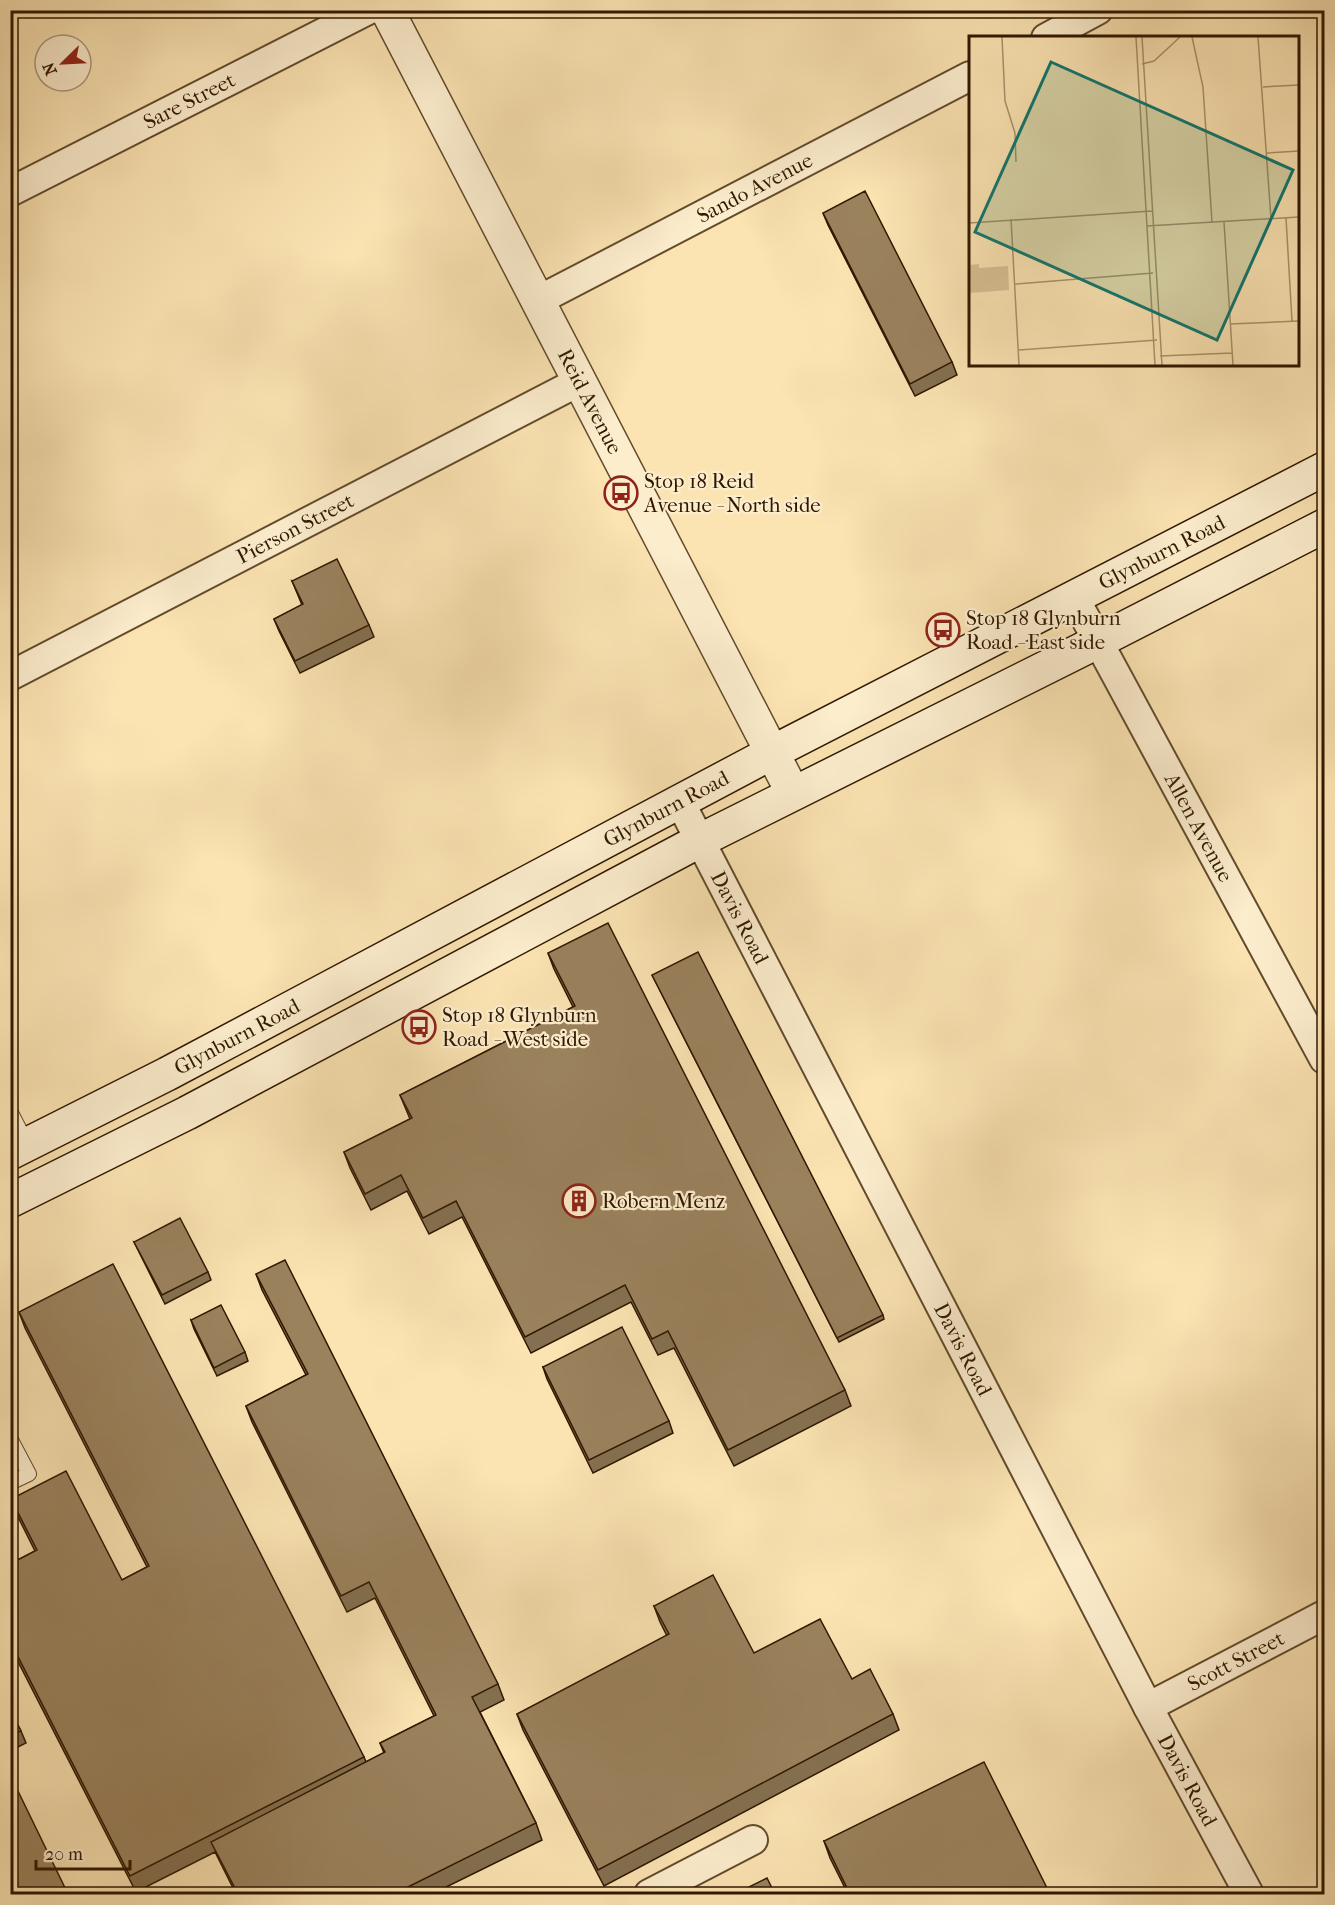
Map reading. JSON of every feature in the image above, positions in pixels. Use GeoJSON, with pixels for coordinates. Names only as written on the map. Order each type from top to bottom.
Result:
{"type":"FeatureCollection","features":[{"type":"Feature","properties":{"kind":"main road","name":"Reid Avenue"},"geometry":{"type":"LineString","coordinates":[[387,10],[794,793]]}},
{"type":"Feature","properties":{"kind":"main road","name":"Glynburn Road"},"geometry":{"type":"LineString","coordinates":[[19,1149],[167,1074],[773,752],[1324,469]]}},
{"type":"Feature","properties":{"kind":"main road","name":"Glynburn Road"},"geometry":{"type":"LineString","coordinates":[[10,1201],[187,1113],[699,841],[1324,526]]}},
{"type":"Feature","properties":{"kind":"street","name":"Sare Street"},"geometry":{"type":"LineString","coordinates":[[10,192],[368,10]]}},
{"type":"Feature","properties":{"kind":"street"},"geometry":{"type":"LineString","coordinates":[[1050,36],[1098,10]]}},
{"type":"Feature","properties":{"kind":"street","name":"Sando Avenue"},"geometry":{"type":"LineString","coordinates":[[539,300],[969,77]]}},
{"type":"Feature","properties":{"kind":"street","name":"Pierson Street"},"geometry":{"type":"LineString","coordinates":[[10,676],[580,381]]}},
{"type":"Feature","properties":{"kind":"street","name":"Allen Avenue"},"geometry":{"type":"LineString","coordinates":[[1074,597],[1324,1059]]}},
{"type":"Feature","properties":{"kind":"street","name":"Davis Road"},"geometry":{"type":"LineString","coordinates":[[680,802],[1148,1707],[1249,1894]]}},
{"type":"Feature","properties":{"kind":"street","name":"Scott Street"},"geometry":{"type":"LineString","coordinates":[[1148,1707],[1324,1615]]}},
{"type":"Feature","properties":{"kind":"street"},"geometry":{"type":"LineString","coordinates":[[649,1894],[753,1840]]}},
{"type":"Feature","properties":{"kind":"lane"},"geometry":{"type":"LineString","coordinates":[[10,1111],[19,1149]]}},
{"type":"Feature","properties":{"kind":"lane"},"geometry":{"type":"LineString","coordinates":[[10,1438],[29,1474],[10,1484]]}},
{"type":"Feature","properties":{"kind":"building"},"geometry":{"type":"Polygon","coordinates":[[[865,191],[952,362],[910,384],[823,213],[865,191]]]}},
{"type":"Feature","properties":{"kind":"building"},"geometry":{"type":"Polygon","coordinates":[[[337,559],[369,625],[295,661],[274,619],[303,604],[292,581],[337,559]]]}},
{"type":"Feature","properties":{"kind":"building","name":"Robern Menz"},"geometry":{"type":"Polygon","coordinates":[[[608,923],[845,1390],[728,1450],[668,1331],[652,1339],[625,1285],[525,1337],[456,1201],[423,1218],[401,1175],[365,1194],[344,1152],[412,1118],[400,1095],[575,1006],[548,953],[608,923]]]}},
{"type":"Feature","properties":{"kind":"building"},"geometry":{"type":"Polygon","coordinates":[[[698,952],[883,1315],[837,1338],[652,975],[698,952]]]}},
{"type":"Feature","properties":{"kind":"building"},"geometry":{"type":"Polygon","coordinates":[[[180,1218],[208,1272],[162,1295],[134,1242],[180,1218]]]}},
{"type":"Feature","properties":{"kind":"building"},"geometry":{"type":"Polygon","coordinates":[[[285,1260],[498,1684],[472,1697],[536,1823],[394,1894],[238,1894],[211,1842],[385,1752],[380,1743],[436,1715],[369,1582],[341,1596],[246,1406],[308,1374],[256,1274],[285,1260]]]}},
{"type":"Feature","properties":{"kind":"building"},"geometry":{"type":"Polygon","coordinates":[[[113,1264],[364,1757],[130,1876],[10,1641],[10,1564],[37,1550],[11,1499],[66,1471],[122,1580],[149,1566],[19,1312],[113,1264]]]}},
{"type":"Feature","properties":{"kind":"building"},"geometry":{"type":"Polygon","coordinates":[[[221,1305],[245,1352],[214,1368],[191,1320],[221,1305]]]}},
{"type":"Feature","properties":{"kind":"building"},"geometry":{"type":"Polygon","coordinates":[[[622,1327],[669,1421],[589,1460],[543,1367],[622,1327]]]}},
{"type":"Feature","properties":{"kind":"building"},"geometry":{"type":"Polygon","coordinates":[[[713,1575],[754,1653],[820,1619],[852,1679],[870,1669],[893,1714],[598,1870],[517,1714],[669,1634],[654,1606],[713,1575]]]}},
{"type":"Feature","properties":{"kind":"building"},"geometry":{"type":"Polygon","coordinates":[[[10,1710],[21,1731],[10,1736],[10,1710]]]}},
{"type":"Feature","properties":{"kind":"building"},"geometry":{"type":"Polygon","coordinates":[[[984,1762],[1050,1894],[850,1894],[824,1841],[984,1762]]]}},
{"type":"Feature","properties":{"kind":"building"},"geometry":{"type":"Polygon","coordinates":[[[16,1787],[68,1894],[10,1894],[10,1789],[16,1787]]]}},
{"type":"Feature","properties":{"kind":"building"},"geometry":{"type":"Polygon","coordinates":[[[767,1878],[775,1894],[735,1894],[767,1878]]]}},
{"type":"Feature","properties":{"kind":"place","name":"Stop 18 Reid Avenue - North side"},"geometry":{"type":"Point","coordinates":[621,493]}},
{"type":"Feature","properties":{"kind":"place","name":"Stop 18 Glynburn Road - East side"},"geometry":{"type":"Point","coordinates":[943,630]}},
{"type":"Feature","properties":{"kind":"place","name":"Stop 18 Glynburn Road - West side"},"geometry":{"type":"Point","coordinates":[419,1027]}},
{"type":"Feature","properties":{"kind":"place","name":"Robern Menz"},"geometry":{"type":"Point","coordinates":[579,1201]}}]}
